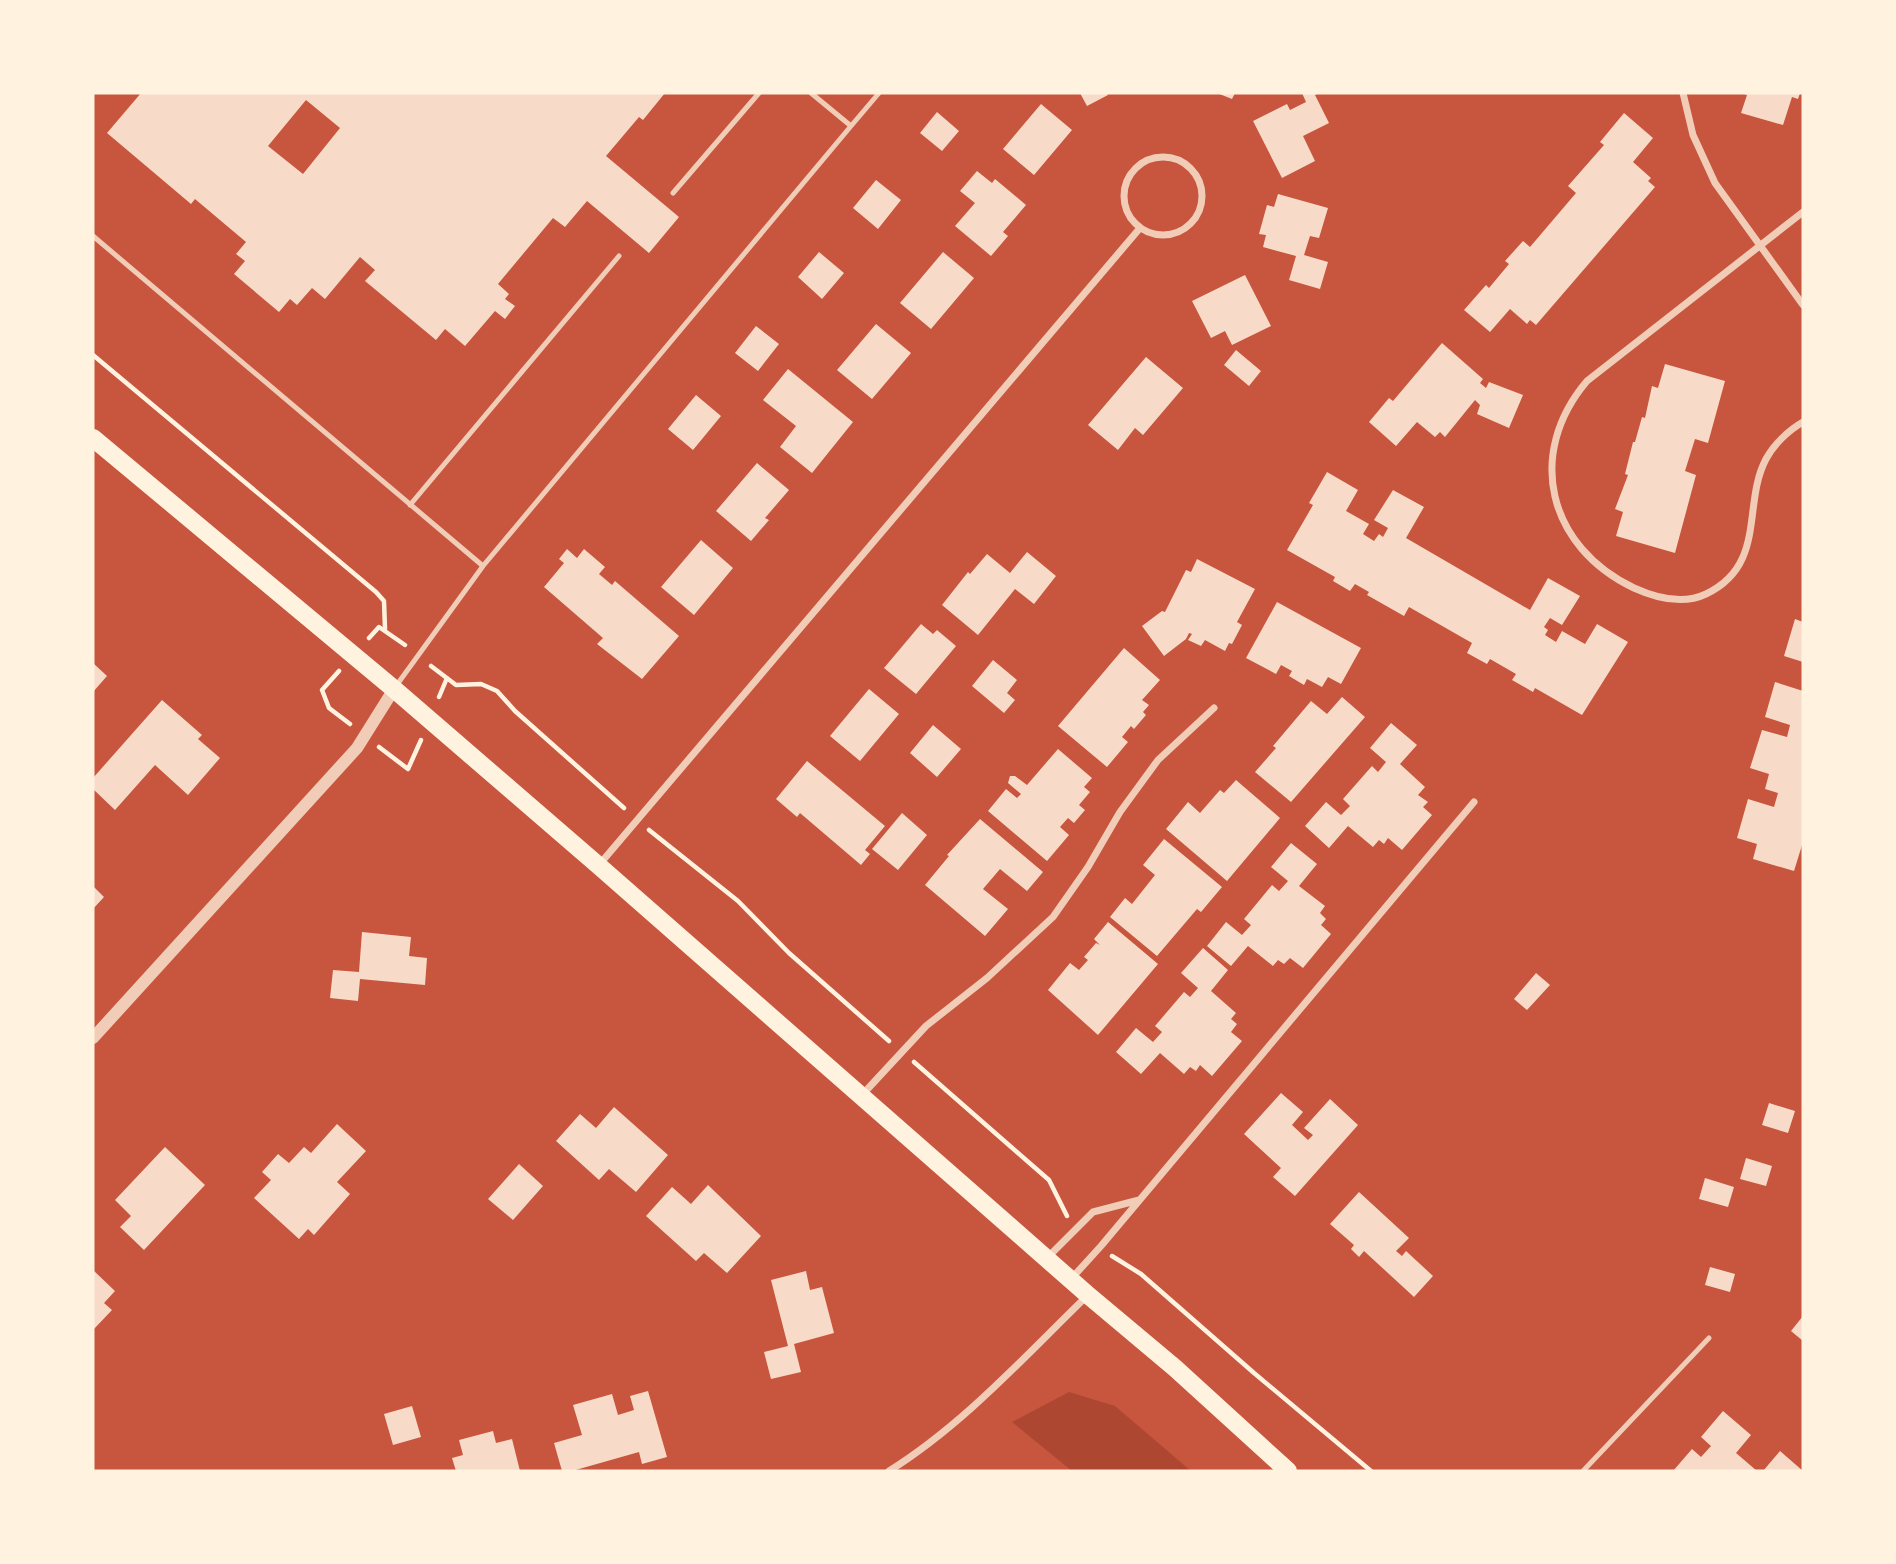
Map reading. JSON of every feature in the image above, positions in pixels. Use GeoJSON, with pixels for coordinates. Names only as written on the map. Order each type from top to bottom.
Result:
{"type":"FeatureCollection","features":[{"type":"Feature","properties":{"kind":"main road"},"geometry":{"type":"LineString","coordinates":[[93,438],[394,689],[599,866],[1046,1259],[1175,1368],[1288,1471]]}},
{"type":"Feature","properties":{"kind":"street"},"geometry":{"type":"LineString","coordinates":[[1683,93],[1693,135],[1703,160],[1732,209],[1803,305]]}},
{"type":"Feature","properties":{"kind":"street"},"geometry":{"type":"LineString","coordinates":[[1167,156],[1180,160],[1198,177],[1202,203],[1198,216],[1178,233],[1165,236],[1151,234],[1140,228],[1125,207],[1124,194],[1133,170],[1155,157],[1167,156]]}},
{"type":"Feature","properties":{"kind":"street"},"geometry":{"type":"LineString","coordinates":[[1803,212],[1587,381],[1575,395],[1558,428],[1553,446],[1552,480],[1560,513],[1567,529],[1584,550],[1606,571],[1624,583],[1660,598],[1686,600],[1705,595],[1723,583],[1738,566],[1748,546],[1760,471],[1773,448],[1803,422]]}},
{"type":"Feature","properties":{"kind":"street"},"geometry":{"type":"LineString","coordinates":[[599,866],[1140,228]]}},
{"type":"Feature","properties":{"kind":"street"},"geometry":{"type":"LineString","coordinates":[[93,1038],[357,748],[394,689]]}},
{"type":"Feature","properties":{"kind":"street"},"geometry":{"type":"LineString","coordinates":[[862,1095],[926,1026],[986,978],[1054,917],[1088,867],[1120,812],[1158,761],[1214,708]]}},
{"type":"Feature","properties":{"kind":"street"},"geometry":{"type":"LineString","coordinates":[[1070,1279],[1140,1200],[1474,802]]}},
{"type":"Feature","properties":{"kind":"street"},"geometry":{"type":"LineString","coordinates":[[1046,1259],[1093,1212],[1140,1200]]}},
{"type":"Feature","properties":{"kind":"street"},"geometry":{"type":"LineString","coordinates":[[889,1471],[932,1442],[973,1407],[1088,1295]]}},
{"type":"Feature","properties":{"kind":"lane"},"geometry":{"type":"LineString","coordinates":[[673,193],[758,93]]}},
{"type":"Feature","properties":{"kind":"lane"},"geometry":{"type":"LineString","coordinates":[[811,93],[851,125]]}},
{"type":"Feature","properties":{"kind":"lane"},"geometry":{"type":"LineString","coordinates":[[394,689],[484,566],[879,93]]}},
{"type":"Feature","properties":{"kind":"lane"},"geometry":{"type":"LineString","coordinates":[[93,236],[484,566]]}},
{"type":"Feature","properties":{"kind":"lane"},"geometry":{"type":"LineString","coordinates":[[410,505],[619,256]]}},
{"type":"Feature","properties":{"kind":"lane"},"geometry":{"type":"LineString","coordinates":[[1583,1471],[1709,1338]]}},
{"type":"Feature","properties":{"kind":"path"},"geometry":{"type":"LineString","coordinates":[[93,355],[376,592],[384,601],[385,629]]}},
{"type":"Feature","properties":{"kind":"path"},"geometry":{"type":"LineString","coordinates":[[322,690],[330,708],[408,769],[447,678]]}},
{"type":"Feature","properties":{"kind":"shaded area"},"geometry":{"type":"Polygon","coordinates":[[[1069,1392],[1115,1406],[1191,1471],[1072,1471],[1012,1422],[1069,1392]]]}},
{"type":"Feature","properties":{"kind":"building"},"geometry":{"type":"Polygon","coordinates":[[[141,93],[665,93],[643,120],[639,117],[606,156],[679,217],[649,253],[587,201],[565,227],[553,218],[498,284],[509,294],[505,299],[515,306],[505,319],[495,311],[465,346],[445,329],[436,340],[365,281],[375,270],[360,257],[325,299],[312,288],[297,305],[290,299],[279,312],[234,274],[245,261],[236,254],[246,242],[195,199],[191,204],[107,133],[141,93]],[[306,100],[268,146],[303,174],[340,128],[306,100]]]}},
{"type":"Feature","properties":{"kind":"building"},"geometry":{"type":"Polygon","coordinates":[[[1080,93],[1107,93],[1108,95],[1087,106],[1080,93]]]}},
{"type":"Feature","properties":{"kind":"building"},"geometry":{"type":"Polygon","coordinates":[[[1217,93],[1235,93],[1232,99],[1217,93]]]}},
{"type":"Feature","properties":{"kind":"building"},"geometry":{"type":"Polygon","coordinates":[[[1302,93],[1319,93],[1315,95],[1329,123],[1303,136],[1315,161],[1282,178],[1253,121],[1287,104],[1290,110],[1306,102],[1302,93]]]}},
{"type":"Feature","properties":{"kind":"building"},"geometry":{"type":"Polygon","coordinates":[[[1741,93],[1800,93],[1798,99],[1792,97],[1783,125],[1741,113],[1747,95],[1741,93]]]}},
{"type":"Feature","properties":{"kind":"building"},"geometry":{"type":"Polygon","coordinates":[[[1041,104],[1072,130],[1034,175],[1003,149],[1041,104]]]}},
{"type":"Feature","properties":{"kind":"building"},"geometry":{"type":"Polygon","coordinates":[[[937,112],[959,131],[942,151],[920,133],[937,112]]]}},
{"type":"Feature","properties":{"kind":"building"},"geometry":{"type":"Polygon","coordinates":[[[1624,113],[1653,138],[1633,162],[1651,178],[1648,181],[1655,187],[1536,325],[1530,320],[1527,324],[1510,309],[1490,332],[1464,310],[1486,285],[1489,288],[1509,264],[1505,261],[1523,241],[1530,247],[1576,193],[1568,186],[1604,145],[1600,142],[1624,113]]]}},
{"type":"Feature","properties":{"kind":"building"},"geometry":{"type":"Polygon","coordinates":[[[977,171],[992,183],[995,179],[1026,205],[1003,232],[1008,236],[991,256],[955,226],[975,203],[960,191],[977,171]]]}},
{"type":"Feature","properties":{"kind":"building"},"geometry":{"type":"Polygon","coordinates":[[[876,180],[901,200],[878,229],[853,208],[876,180]]]}},
{"type":"Feature","properties":{"kind":"building"},"geometry":{"type":"Polygon","coordinates":[[[1278,194],[1328,208],[1319,238],[1310,236],[1304,255],[1328,262],[1320,289],[1289,280],[1296,256],[1263,247],[1266,235],[1259,234],[1267,205],[1274,207],[1278,194]]]}},
{"type":"Feature","properties":{"kind":"building"},"geometry":{"type":"Polygon","coordinates":[[[819,252],[844,273],[822,299],[798,277],[819,252]]]}},
{"type":"Feature","properties":{"kind":"building"},"geometry":{"type":"Polygon","coordinates":[[[943,252],[974,278],[931,329],[900,303],[943,252]]]}},
{"type":"Feature","properties":{"kind":"building"},"geometry":{"type":"Polygon","coordinates":[[[1245,275],[1271,326],[1232,345],[1225,331],[1211,338],[1192,301],[1245,275]]]}},
{"type":"Feature","properties":{"kind":"building"},"geometry":{"type":"Polygon","coordinates":[[[876,324],[911,353],[872,399],[837,370],[876,324]]]}},
{"type":"Feature","properties":{"kind":"building"},"geometry":{"type":"Polygon","coordinates":[[[756,326],[779,344],[758,371],[735,353],[756,326]]]}},
{"type":"Feature","properties":{"kind":"building"},"geometry":{"type":"Polygon","coordinates":[[[1442,343],[1483,379],[1480,383],[1486,388],[1489,382],[1523,395],[1509,428],[1477,414],[1480,405],[1475,400],[1445,437],[1440,432],[1435,437],[1417,422],[1396,446],[1369,422],[1389,398],[1393,401],[1442,343]]]}},
{"type":"Feature","properties":{"kind":"building"},"geometry":{"type":"Polygon","coordinates":[[[1236,350],[1261,371],[1249,386],[1224,365],[1236,350]]]}},
{"type":"Feature","properties":{"kind":"building"},"geometry":{"type":"Polygon","coordinates":[[[1146,357],[1183,388],[1143,435],[1135,428],[1118,450],[1088,425],[1146,357]]]}},
{"type":"Feature","properties":{"kind":"building"},"geometry":{"type":"Polygon","coordinates":[[[1665,364],[1725,381],[1708,443],[1695,439],[1685,471],[1696,475],[1675,553],[1616,536],[1623,512],[1615,509],[1628,475],[1625,474],[1633,442],[1642,417],[1645,418],[1652,386],[1658,388],[1665,364]]]}},
{"type":"Feature","properties":{"kind":"building"},"geometry":{"type":"Polygon","coordinates":[[[788,369],[853,422],[812,473],[780,447],[796,426],[763,400],[788,369]]]}},
{"type":"Feature","properties":{"kind":"building"},"geometry":{"type":"Polygon","coordinates":[[[696,395],[721,416],[693,450],[668,429],[696,395]]]}},
{"type":"Feature","properties":{"kind":"building"},"geometry":{"type":"Polygon","coordinates":[[[757,463],[789,490],[765,518],[769,520],[751,541],[716,511],[757,463]]]}},
{"type":"Feature","properties":{"kind":"building"},"geometry":{"type":"Polygon","coordinates":[[[1327,472],[1358,490],[1346,511],[1369,524],[1363,534],[1374,541],[1379,534],[1383,537],[1388,528],[1374,520],[1393,490],[1424,507],[1406,538],[1530,610],[1548,578],[1580,596],[1562,625],[1550,618],[1544,627],[1548,630],[1545,635],[1556,642],[1562,631],[1585,644],[1597,624],[1628,642],[1582,715],[1535,688],[1533,692],[1512,680],[1516,674],[1490,659],[1487,664],[1467,653],[1472,643],[1409,607],[1404,616],[1367,595],[1369,592],[1355,584],[1350,591],[1333,581],[1335,577],[1287,550],[1313,505],[1309,503],[1327,472]]]}},
{"type":"Feature","properties":{"kind":"building"},"geometry":{"type":"Polygon","coordinates":[[[701,540],[733,568],[694,615],[661,587],[701,540]]]}},
{"type":"Feature","properties":{"kind":"building"},"geometry":{"type":"Polygon","coordinates":[[[567,549],[577,558],[584,549],[605,567],[599,574],[612,585],[615,581],[679,636],[642,679],[597,644],[603,638],[544,587],[564,563],[559,559],[567,549]]]}},
{"type":"Feature","properties":{"kind":"building"},"geometry":{"type":"Polygon","coordinates":[[[1027,552],[1056,576],[1034,604],[1015,589],[978,635],[942,605],[968,572],[970,574],[987,554],[1010,573],[1027,552]]]}},
{"type":"Feature","properties":{"kind":"building"},"geometry":{"type":"Polygon","coordinates":[[[1197,559],[1255,589],[1237,622],[1242,625],[1225,651],[1205,640],[1201,646],[1188,640],[1192,634],[1189,633],[1186,639],[1164,656],[1142,626],[1162,611],[1165,612],[1186,570],[1191,572],[1197,559]]]}},
{"type":"Feature","properties":{"kind":"building"},"geometry":{"type":"Polygon","coordinates":[[[1277,602],[1361,648],[1341,684],[1328,677],[1322,687],[1307,679],[1304,685],[1289,676],[1292,671],[1281,665],[1276,674],[1246,658],[1277,602]]]}},
{"type":"Feature","properties":{"kind":"building"},"geometry":{"type":"Polygon","coordinates":[[[1795,619],[1803,622],[1803,662],[1784,656],[1795,619]]]}},
{"type":"Feature","properties":{"kind":"building"},"geometry":{"type":"Polygon","coordinates":[[[921,624],[933,634],[937,630],[956,646],[916,694],[884,668],[921,624]]]}},
{"type":"Feature","properties":{"kind":"building"},"geometry":{"type":"Polygon","coordinates":[[[1124,648],[1160,680],[1142,700],[1149,705],[1143,712],[1146,715],[1134,729],[1131,726],[1122,737],[1128,742],[1107,767],[1058,726],[1124,648]]]}},
{"type":"Feature","properties":{"kind":"building"},"geometry":{"type":"Polygon","coordinates":[[[993,660],[1017,680],[1007,693],[1015,700],[1004,713],[972,686],[993,660]]]}},
{"type":"Feature","properties":{"kind":"building"},"geometry":{"type":"Polygon","coordinates":[[[93,663],[107,676],[93,692],[93,663]]]}},
{"type":"Feature","properties":{"kind":"building"},"geometry":{"type":"Polygon","coordinates":[[[1775,682],[1803,691],[1803,842],[1794,871],[1753,859],[1757,844],[1737,838],[1748,799],[1774,807],[1778,793],[1765,789],[1769,774],[1750,768],[1762,730],[1787,737],[1790,725],[1765,717],[1775,682]]]}},
{"type":"Feature","properties":{"kind":"building"},"geometry":{"type":"Polygon","coordinates":[[[869,689],[899,714],[860,761],[830,736],[869,689]]]}},
{"type":"Feature","properties":{"kind":"building"},"geometry":{"type":"Polygon","coordinates":[[[1342,697],[1365,717],[1291,802],[1255,772],[1311,701],[1327,714],[1342,697]]]}},
{"type":"Feature","properties":{"kind":"building"},"geometry":{"type":"Polygon","coordinates":[[[162,700],[202,735],[198,739],[220,758],[188,795],[155,765],[115,810],[93,789],[93,778],[162,700]]]}},
{"type":"Feature","properties":{"kind":"building"},"geometry":{"type":"Polygon","coordinates":[[[1391,723],[1417,745],[1400,764],[1425,787],[1418,795],[1428,802],[1423,807],[1432,815],[1402,850],[1388,838],[1384,844],[1379,840],[1373,847],[1348,826],[1329,848],[1305,826],[1326,802],[1341,815],[1350,806],[1343,799],[1372,766],[1378,772],[1386,762],[1370,748],[1391,723]]]}},
{"type":"Feature","properties":{"kind":"building"},"geometry":{"type":"Polygon","coordinates":[[[933,725],[961,749],[937,777],[910,753],[933,725]]]}},
{"type":"Feature","properties":{"kind":"building"},"geometry":{"type":"Polygon","coordinates":[[[1058,749],[1092,778],[1084,787],[1090,792],[1079,805],[1085,810],[1074,823],[1068,818],[1060,827],[1069,835],[1047,861],[988,811],[1006,789],[1017,798],[1021,794],[1008,783],[1010,776],[1015,776],[1027,785],[1058,749]]]}},
{"type":"Feature","properties":{"kind":"building"},"geometry":{"type":"Polygon","coordinates":[[[807,761],[885,826],[865,850],[870,854],[861,865],[800,813],[797,817],[776,799],[807,761]]]}},
{"type":"Feature","properties":{"kind":"building"},"geometry":{"type":"Polygon","coordinates":[[[1236,780],[1280,818],[1227,881],[1166,829],[1188,802],[1200,813],[1220,790],[1224,793],[1236,780]]]}},
{"type":"Feature","properties":{"kind":"building"},"geometry":{"type":"Polygon","coordinates":[[[902,813],[927,835],[898,870],[872,849],[902,813]]]}},
{"type":"Feature","properties":{"kind":"building"},"geometry":{"type":"Polygon","coordinates":[[[980,819],[1043,872],[1027,891],[1000,869],[983,889],[1008,909],[985,936],[925,885],[949,856],[947,855],[980,819]]]}},
{"type":"Feature","properties":{"kind":"building"},"geometry":{"type":"Polygon","coordinates":[[[1164,839],[1222,887],[1201,912],[1197,909],[1157,956],[1110,917],[1125,898],[1132,904],[1155,875],[1143,865],[1164,839]]]}},
{"type":"Feature","properties":{"kind":"building"},"geometry":{"type":"Polygon","coordinates":[[[1291,843],[1317,864],[1299,886],[1325,906],[1320,913],[1326,919],[1321,925],[1331,934],[1303,968],[1290,958],[1284,964],[1278,960],[1273,966],[1248,946],[1231,966],[1207,946],[1226,922],[1242,935],[1251,925],[1244,919],[1272,885],[1279,891],[1288,881],[1271,867],[1291,843]]]}},
{"type":"Feature","properties":{"kind":"building"},"geometry":{"type":"Polygon","coordinates":[[[93,886],[104,897],[93,909],[93,886]]]}},
{"type":"Feature","properties":{"kind":"building"},"geometry":{"type":"Polygon","coordinates":[[[1108,922],[1158,964],[1098,1035],[1048,990],[1070,963],[1079,970],[1088,960],[1084,957],[1096,943],[1100,945],[1094,939],[1108,922]]]}},
{"type":"Feature","properties":{"kind":"building"},"geometry":{"type":"Polygon","coordinates":[[[362,932],[411,937],[409,956],[427,958],[425,985],[360,979],[358,1001],[330,998],[333,970],[359,972],[362,932]]]}},
{"type":"Feature","properties":{"kind":"building"},"geometry":{"type":"Polygon","coordinates":[[[1203,948],[1228,970],[1211,991],[1236,1013],[1231,1019],[1237,1024],[1231,1032],[1242,1041],[1212,1076],[1200,1065],[1196,1071],[1190,1067],[1184,1074],[1160,1053],[1141,1074],[1116,1052],[1136,1028],[1153,1042],[1162,1032],[1155,1026],[1184,992],[1190,997],[1198,988],[1181,973],[1203,948]]]}},
{"type":"Feature","properties":{"kind":"building"},"geometry":{"type":"Polygon","coordinates":[[[1536,973],[1550,985],[1527,1010],[1514,999],[1536,973]]]}},
{"type":"Feature","properties":{"kind":"building"},"geometry":{"type":"Polygon","coordinates":[[[1281,1093],[1303,1112],[1292,1125],[1308,1140],[1313,1135],[1304,1128],[1330,1099],[1358,1125],[1295,1196],[1273,1177],[1281,1168],[1244,1134],[1281,1093]]]}},
{"type":"Feature","properties":{"kind":"building"},"geometry":{"type":"Polygon","coordinates":[[[1769,1103],[1795,1111],[1788,1133],[1762,1125],[1769,1103]]]}},
{"type":"Feature","properties":{"kind":"building"},"geometry":{"type":"Polygon","coordinates":[[[614,1107],[668,1155],[636,1192],[609,1169],[599,1180],[556,1141],[580,1114],[596,1128],[614,1107]]]}},
{"type":"Feature","properties":{"kind":"building"},"geometry":{"type":"Polygon","coordinates":[[[337,1124],[366,1151],[337,1182],[350,1194],[314,1235],[308,1229],[299,1239],[254,1198],[271,1180],[262,1172],[278,1154],[289,1163],[304,1147],[311,1153],[337,1124]]]}},
{"type":"Feature","properties":{"kind":"building"},"geometry":{"type":"Polygon","coordinates":[[[165,1147],[205,1185],[144,1250],[120,1227],[131,1216],[115,1200],[165,1147]]]}},
{"type":"Feature","properties":{"kind":"building"},"geometry":{"type":"Polygon","coordinates":[[[1746,1158],[1772,1166],[1766,1186],[1740,1179],[1746,1158]]]}},
{"type":"Feature","properties":{"kind":"building"},"geometry":{"type":"Polygon","coordinates":[[[519,1164],[543,1186],[513,1220],[488,1199],[519,1164]]]}},
{"type":"Feature","properties":{"kind":"building"},"geometry":{"type":"Polygon","coordinates":[[[1705,1178],[1734,1187],[1728,1207],[1699,1199],[1705,1178]]]}},
{"type":"Feature","properties":{"kind":"building"},"geometry":{"type":"Polygon","coordinates":[[[708,1185],[761,1236],[727,1273],[704,1253],[696,1261],[646,1216],[672,1187],[691,1204],[708,1185]]]}},
{"type":"Feature","properties":{"kind":"building"},"geometry":{"type":"Polygon","coordinates":[[[1359,1192],[1409,1238],[1396,1251],[1402,1256],[1406,1251],[1433,1276],[1414,1297],[1364,1251],[1359,1257],[1351,1249],[1354,1245],[1330,1224],[1359,1192]]]}},
{"type":"Feature","properties":{"kind":"building"},"geometry":{"type":"Polygon","coordinates":[[[1710,1267],[1735,1274],[1730,1292],[1705,1285],[1710,1267]]]}},
{"type":"Feature","properties":{"kind":"building"},"geometry":{"type":"Polygon","coordinates":[[[93,1270],[115,1291],[104,1303],[112,1310],[94,1329],[93,1270]]]}},
{"type":"Feature","properties":{"kind":"building"},"geometry":{"type":"Polygon","coordinates":[[[806,1271],[810,1290],[822,1287],[834,1333],[794,1344],[801,1372],[771,1379],[764,1352],[788,1346],[771,1280],[806,1271]]]}},
{"type":"Feature","properties":{"kind":"building"},"geometry":{"type":"Polygon","coordinates":[[[1803,1316],[1803,1341],[1791,1331],[1803,1316]]]}},
{"type":"Feature","properties":{"kind":"building"},"geometry":{"type":"Polygon","coordinates":[[[648,1391],[667,1457],[642,1464],[639,1452],[572,1471],[562,1471],[554,1443],[582,1435],[573,1405],[612,1394],[618,1415],[634,1410],[630,1396],[648,1391]]]}},
{"type":"Feature","properties":{"kind":"building"},"geometry":{"type":"Polygon","coordinates":[[[412,1406],[421,1437],[393,1445],[384,1414],[412,1406]]]}},
{"type":"Feature","properties":{"kind":"building"},"geometry":{"type":"Polygon","coordinates":[[[1723,1411],[1751,1435],[1736,1453],[1757,1471],[1673,1471],[1692,1449],[1701,1457],[1711,1446],[1701,1437],[1723,1411]]]}},
{"type":"Feature","properties":{"kind":"building"},"geometry":{"type":"Polygon","coordinates":[[[493,1431],[496,1443],[512,1439],[520,1471],[456,1471],[452,1458],[463,1455],[459,1440],[493,1431]]]}},
{"type":"Feature","properties":{"kind":"building"},"geometry":{"type":"Polygon","coordinates":[[[1780,1451],[1803,1471],[1763,1471],[1780,1451]]]}}]}
